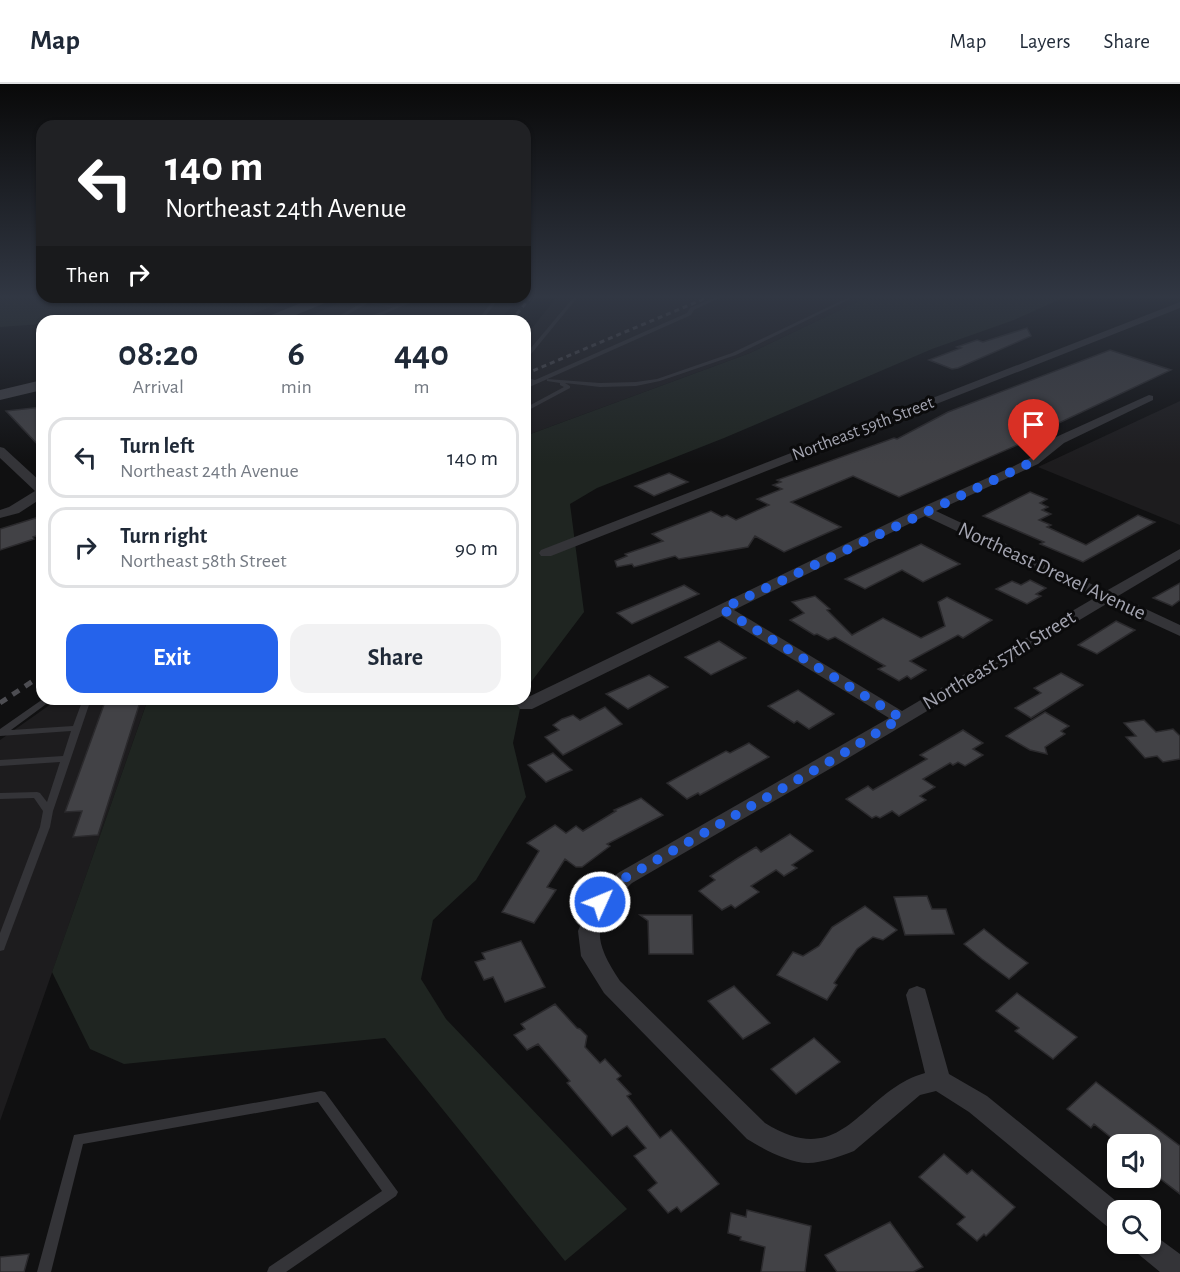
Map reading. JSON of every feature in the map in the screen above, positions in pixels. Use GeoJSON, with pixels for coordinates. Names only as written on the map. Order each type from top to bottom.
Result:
{"type":"FeatureCollection","features":[{"type":"Feature","properties":{"kind":"main road"},"geometry":{"type":"LineString","coordinates":[[0,395],[36,386]]}},
{"type":"Feature","properties":{"kind":"street","name":"Northeast 59th Street"},"geometry":{"type":"LineString","coordinates":[[546,553],[1054,353]]}},
{"type":"Feature","properties":{"kind":"street"},"geometry":{"type":"LineString","coordinates":[[531,703],[925,511],[1016,470],[1034,461],[1060,440],[1149,398]]}},
{"type":"Feature","properties":{"kind":"street"},"geometry":{"type":"LineString","coordinates":[[0,451],[36,485]]}},
{"type":"Feature","properties":{"kind":"street"},"geometry":{"type":"LineString","coordinates":[[0,514],[14,510],[36,495]]}},
{"type":"Feature","properties":{"kind":"street","name":"Northeast Drexel Avenue"},"geometry":{"type":"LineString","coordinates":[[925,511],[1180,632]]}},
{"type":"Feature","properties":{"kind":"street","name":"Northeast 57th Street"},"geometry":{"type":"LineString","coordinates":[[939,1080],[913,1088],[845,1143],[808,1152],[775,1143],[756,1131],[612,987],[592,956],[589,930],[600,902],[625,878],[834,759],[1180,553]]}},
{"type":"Feature","properties":{"kind":"street"},"geometry":{"type":"LineString","coordinates":[[722,609],[901,718]]}},
{"type":"Feature","properties":{"kind":"street"},"geometry":{"type":"LineString","coordinates":[[917,995],[939,1080],[978,1104],[1107,1210]]}},
{"type":"Feature","properties":{"kind":"street"},"geometry":{"type":"LineString","coordinates":[[1159,1254],[1180,1271]]}},
{"type":"Feature","properties":{"kind":"lane"},"geometry":{"type":"LineString","coordinates":[[531,384],[600,353]]}},
{"type":"Feature","properties":{"kind":"lane"},"geometry":{"type":"LineString","coordinates":[[531,381],[636,384],[658,380],[735,353]]}},
{"type":"Feature","properties":{"kind":"lane"},"geometry":{"type":"LineString","coordinates":[[531,407],[568,387],[549,380]]}},
{"type":"Feature","properties":{"kind":"lane"},"geometry":{"type":"LineString","coordinates":[[0,733],[40,705]]}},
{"type":"Feature","properties":{"kind":"lane"},"geometry":{"type":"LineString","coordinates":[[0,947],[45,827],[48,811],[85,705]]}},
{"type":"Feature","properties":{"kind":"lane"},"geometry":{"type":"LineString","coordinates":[[0,733],[77,728]]}},
{"type":"Feature","properties":{"kind":"lane"},"geometry":{"type":"LineString","coordinates":[[0,763],[67,759]]}},
{"type":"Feature","properties":{"kind":"lane"},"geometry":{"type":"LineString","coordinates":[[0,796],[38,795],[48,811]]}},
{"type":"Feature","properties":{"kind":"lane"},"geometry":{"type":"LineString","coordinates":[[44,1272],[78,1139],[321,1096],[392,1192],[274,1272]]}},
{"type":"Feature","properties":{"kind":"shaded area"},"geometry":{"type":"Polygon","coordinates":[[[531,353],[749,353],[531,434],[531,353]]]}},
{"type":"Feature","properties":{"kind":"shaded area"},"geometry":{"type":"Polygon","coordinates":[[[749,353],[922,353],[724,438],[597,488],[570,504],[584,612],[531,682],[531,434],[749,353]]]}},
{"type":"Feature","properties":{"kind":"shaded area"},"geometry":{"type":"Polygon","coordinates":[[[1180,401],[1180,525],[1038,467],[1180,401]]]}},
{"type":"Feature","properties":{"kind":"shaded area"},"geometry":{"type":"Polygon","coordinates":[[[50,705],[146,705],[0,1121],[0,740],[50,705]]]}},
{"type":"Feature","properties":{"kind":"shaded area"},"geometry":{"type":"Polygon","coordinates":[[[146,705],[521,705],[513,743],[526,797],[476,880],[433,920],[421,979],[446,1019],[627,1209],[565,1261],[385,1038],[124,1064],[90,1049],[52,972],[146,705]]]}},
{"type":"Feature","properties":{"kind":"building"},"geometry":{"type":"Polygon","coordinates":[[[946,353],[991,353],[952,369],[929,360],[946,353]]]}},
{"type":"Feature","properties":{"kind":"building"},"geometry":{"type":"Polygon","coordinates":[[[1101,353],[1120,353],[1171,370],[1027,438],[1031,439],[899,497],[853,476],[791,502],[841,527],[784,552],[755,536],[748,547],[679,559],[675,556],[634,567],[632,564],[617,567],[615,561],[627,556],[625,554],[663,541],[652,534],[711,511],[722,517],[727,515],[736,520],[769,505],[757,499],[782,489],[773,485],[781,482],[777,480],[894,438],[897,439],[948,412],[1101,353]]]}},
{"type":"Feature","properties":{"kind":"building"},"geometry":{"type":"Polygon","coordinates":[[[36,408],[36,443],[6,411],[36,408]]]}},
{"type":"Feature","properties":{"kind":"building"},"geometry":{"type":"Polygon","coordinates":[[[669,473],[688,482],[654,496],[635,486],[669,473]]]}},
{"type":"Feature","properties":{"kind":"building"},"geometry":{"type":"Polygon","coordinates":[[[1030,492],[1047,499],[1040,503],[1048,507],[1042,510],[1051,514],[1039,520],[1051,525],[1047,527],[1086,545],[1138,515],[1155,522],[1083,562],[1040,544],[1044,542],[983,516],[1030,492]]]}},
{"type":"Feature","properties":{"kind":"building"},"geometry":{"type":"Polygon","coordinates":[[[36,518],[34,539],[0,550],[0,529],[36,518]]]}},
{"type":"Feature","properties":{"kind":"building"},"geometry":{"type":"Polygon","coordinates":[[[921,544],[960,564],[923,582],[902,570],[865,589],[845,579],[921,544]]]}},
{"type":"Feature","properties":{"kind":"building"},"geometry":{"type":"Polygon","coordinates":[[[1030,580],[1046,588],[1036,594],[1041,596],[1027,604],[996,589],[1012,581],[1021,585],[1030,580]]]}},
{"type":"Feature","properties":{"kind":"building"},"geometry":{"type":"Polygon","coordinates":[[[1180,583],[1180,600],[1172,606],[1153,598],[1180,583]]]}},
{"type":"Feature","properties":{"kind":"building"},"geometry":{"type":"Polygon","coordinates":[[[684,585],[699,594],[632,624],[617,613],[684,585]]]}},
{"type":"Feature","properties":{"kind":"building"},"geometry":{"type":"Polygon","coordinates":[[[815,596],[830,609],[827,610],[852,635],[883,618],[921,638],[945,626],[938,602],[947,597],[992,620],[963,638],[958,635],[910,661],[926,670],[911,679],[907,676],[899,681],[878,669],[885,666],[835,637],[828,640],[817,634],[814,635],[790,620],[804,613],[792,602],[815,596]]]}},
{"type":"Feature","properties":{"kind":"building"},"geometry":{"type":"Polygon","coordinates":[[[1116,621],[1135,630],[1097,654],[1078,645],[1116,621]]]}},
{"type":"Feature","properties":{"kind":"building"},"geometry":{"type":"Polygon","coordinates":[[[719,641],[746,658],[711,675],[685,657],[719,641]]]}},
{"type":"Feature","properties":{"kind":"building"},"geometry":{"type":"Polygon","coordinates":[[[1061,673],[1083,685],[1031,718],[1015,708],[1041,693],[1034,688],[1061,673]]]}},
{"type":"Feature","properties":{"kind":"building"},"geometry":{"type":"Polygon","coordinates":[[[649,675],[668,687],[628,709],[606,694],[649,675]]]}},
{"type":"Feature","properties":{"kind":"building"},"geometry":{"type":"Polygon","coordinates":[[[798,690],[834,714],[809,729],[797,721],[794,723],[768,706],[798,690]]]}},
{"type":"Feature","properties":{"kind":"building"},"geometry":{"type":"Polygon","coordinates":[[[104,705],[139,705],[98,835],[73,837],[82,811],[65,812],[104,705]]]}},
{"type":"Feature","properties":{"kind":"building"},"geometry":{"type":"Polygon","coordinates":[[[605,707],[622,724],[563,755],[545,737],[559,730],[553,725],[562,719],[573,715],[580,720],[605,707]]]}},
{"type":"Feature","properties":{"kind":"building"},"geometry":{"type":"Polygon","coordinates":[[[1045,712],[1069,726],[1061,731],[1065,734],[1045,747],[1047,754],[1030,750],[1006,736],[1045,712]]]}},
{"type":"Feature","properties":{"kind":"building"},"geometry":{"type":"Polygon","coordinates":[[[1144,720],[1156,732],[1173,729],[1180,736],[1180,759],[1163,762],[1157,756],[1145,758],[1126,737],[1136,736],[1124,723],[1144,720]]]}},
{"type":"Feature","properties":{"kind":"building"},"geometry":{"type":"Polygon","coordinates":[[[963,730],[983,743],[973,749],[983,755],[965,766],[958,762],[953,765],[950,763],[923,779],[935,787],[920,796],[926,800],[899,816],[892,811],[880,818],[876,816],[872,818],[846,799],[868,786],[873,790],[927,759],[920,755],[963,730]]]}},
{"type":"Feature","properties":{"kind":"building"},"geometry":{"type":"Polygon","coordinates":[[[749,743],[769,757],[700,795],[698,793],[687,799],[667,783],[726,751],[730,753],[749,743]]]}},
{"type":"Feature","properties":{"kind":"building"},"geometry":{"type":"Polygon","coordinates":[[[553,753],[572,770],[546,782],[528,765],[553,753]]]}},
{"type":"Feature","properties":{"kind":"building"},"geometry":{"type":"Polygon","coordinates":[[[641,798],[663,815],[607,844],[610,846],[582,867],[576,867],[565,859],[547,887],[556,890],[534,923],[502,912],[539,851],[527,843],[555,825],[566,833],[576,826],[583,831],[616,811],[614,810],[641,798]]]}},
{"type":"Feature","properties":{"kind":"building"},"geometry":{"type":"Polygon","coordinates":[[[790,834],[813,851],[792,865],[797,868],[784,876],[776,870],[751,886],[759,892],[735,908],[731,905],[722,910],[699,891],[715,880],[710,876],[738,858],[756,847],[761,852],[790,834]]]}},
{"type":"Feature","properties":{"kind":"building"},"geometry":{"type":"Polygon","coordinates":[[[927,896],[932,909],[946,909],[954,934],[905,935],[894,897],[927,896]]]}},
{"type":"Feature","properties":{"kind":"building"},"geometry":{"type":"Polygon","coordinates":[[[865,906],[897,930],[883,940],[873,937],[857,949],[834,983],[837,985],[827,1000],[777,975],[793,952],[803,956],[819,946],[832,927],[865,906]]]}},
{"type":"Feature","properties":{"kind":"building"},"geometry":{"type":"Polygon","coordinates":[[[640,915],[692,915],[693,954],[649,954],[648,921],[640,915]]]}},
{"type":"Feature","properties":{"kind":"building"},"geometry":{"type":"Polygon","coordinates":[[[984,929],[1028,963],[1009,979],[964,944],[984,929]]]}},
{"type":"Feature","properties":{"kind":"building"},"geometry":{"type":"Polygon","coordinates":[[[521,941],[545,987],[505,1002],[493,977],[484,980],[475,962],[485,959],[482,953],[521,941]]]}},
{"type":"Feature","properties":{"kind":"building"},"geometry":{"type":"Polygon","coordinates":[[[734,986],[770,1023],[743,1039],[708,1001],[734,986]]]}},
{"type":"Feature","properties":{"kind":"building"},"geometry":{"type":"Polygon","coordinates":[[[1017,993],[1077,1037],[1053,1059],[1015,1031],[1019,1028],[996,1011],[1017,993]]]}},
{"type":"Feature","properties":{"kind":"building"},"geometry":{"type":"Polygon","coordinates":[[[555,1004],[587,1036],[585,1047],[600,1063],[605,1059],[621,1076],[617,1079],[631,1094],[627,1096],[660,1138],[671,1130],[719,1184],[681,1212],[677,1207],[668,1213],[648,1190],[657,1183],[634,1156],[646,1148],[627,1126],[612,1136],[567,1083],[570,1081],[538,1044],[527,1050],[514,1035],[525,1029],[521,1024],[555,1004]]]}},
{"type":"Feature","properties":{"kind":"building"},"geometry":{"type":"Polygon","coordinates":[[[814,1038],[840,1062],[796,1094],[771,1069],[814,1038]]]}},
{"type":"Feature","properties":{"kind":"building"},"geometry":{"type":"Polygon","coordinates":[[[1096,1082],[1180,1146],[1180,1194],[1161,1179],[1161,1134],[1107,1134],[1094,1124],[1091,1128],[1067,1109],[1096,1082]]]}},
{"type":"Feature","properties":{"kind":"building"},"geometry":{"type":"Polygon","coordinates":[[[944,1154],[967,1174],[972,1170],[1015,1207],[986,1236],[984,1234],[977,1241],[957,1224],[965,1217],[919,1177],[944,1154]]]}},
{"type":"Feature","properties":{"kind":"building"},"geometry":{"type":"Polygon","coordinates":[[[747,1210],[811,1226],[805,1272],[761,1272],[765,1247],[740,1240],[741,1237],[728,1233],[731,1213],[746,1217],[747,1210]]]}},
{"type":"Feature","properties":{"kind":"building"},"geometry":{"type":"Polygon","coordinates":[[[890,1222],[923,1267],[913,1272],[837,1272],[825,1255],[890,1222]]]}},
{"type":"Feature","properties":{"kind":"building"},"geometry":{"type":"Polygon","coordinates":[[[29,1254],[24,1272],[0,1272],[0,1257],[29,1254]]]}},
{"type":"Feature","properties":{"kind":"railway"},"geometry":{"type":"LineString","coordinates":[[531,371],[574,353]]}},
{"type":"Feature","properties":{"kind":"railway"},"geometry":{"type":"LineString","coordinates":[[0,703],[36,679]]}},
{"type":"Feature","properties":{"kind":"route"},"geometry":{"type":"LineString","coordinates":[[600,902],[625,878],[834,759],[901,718],[722,609],[1034,461]]}}]}
